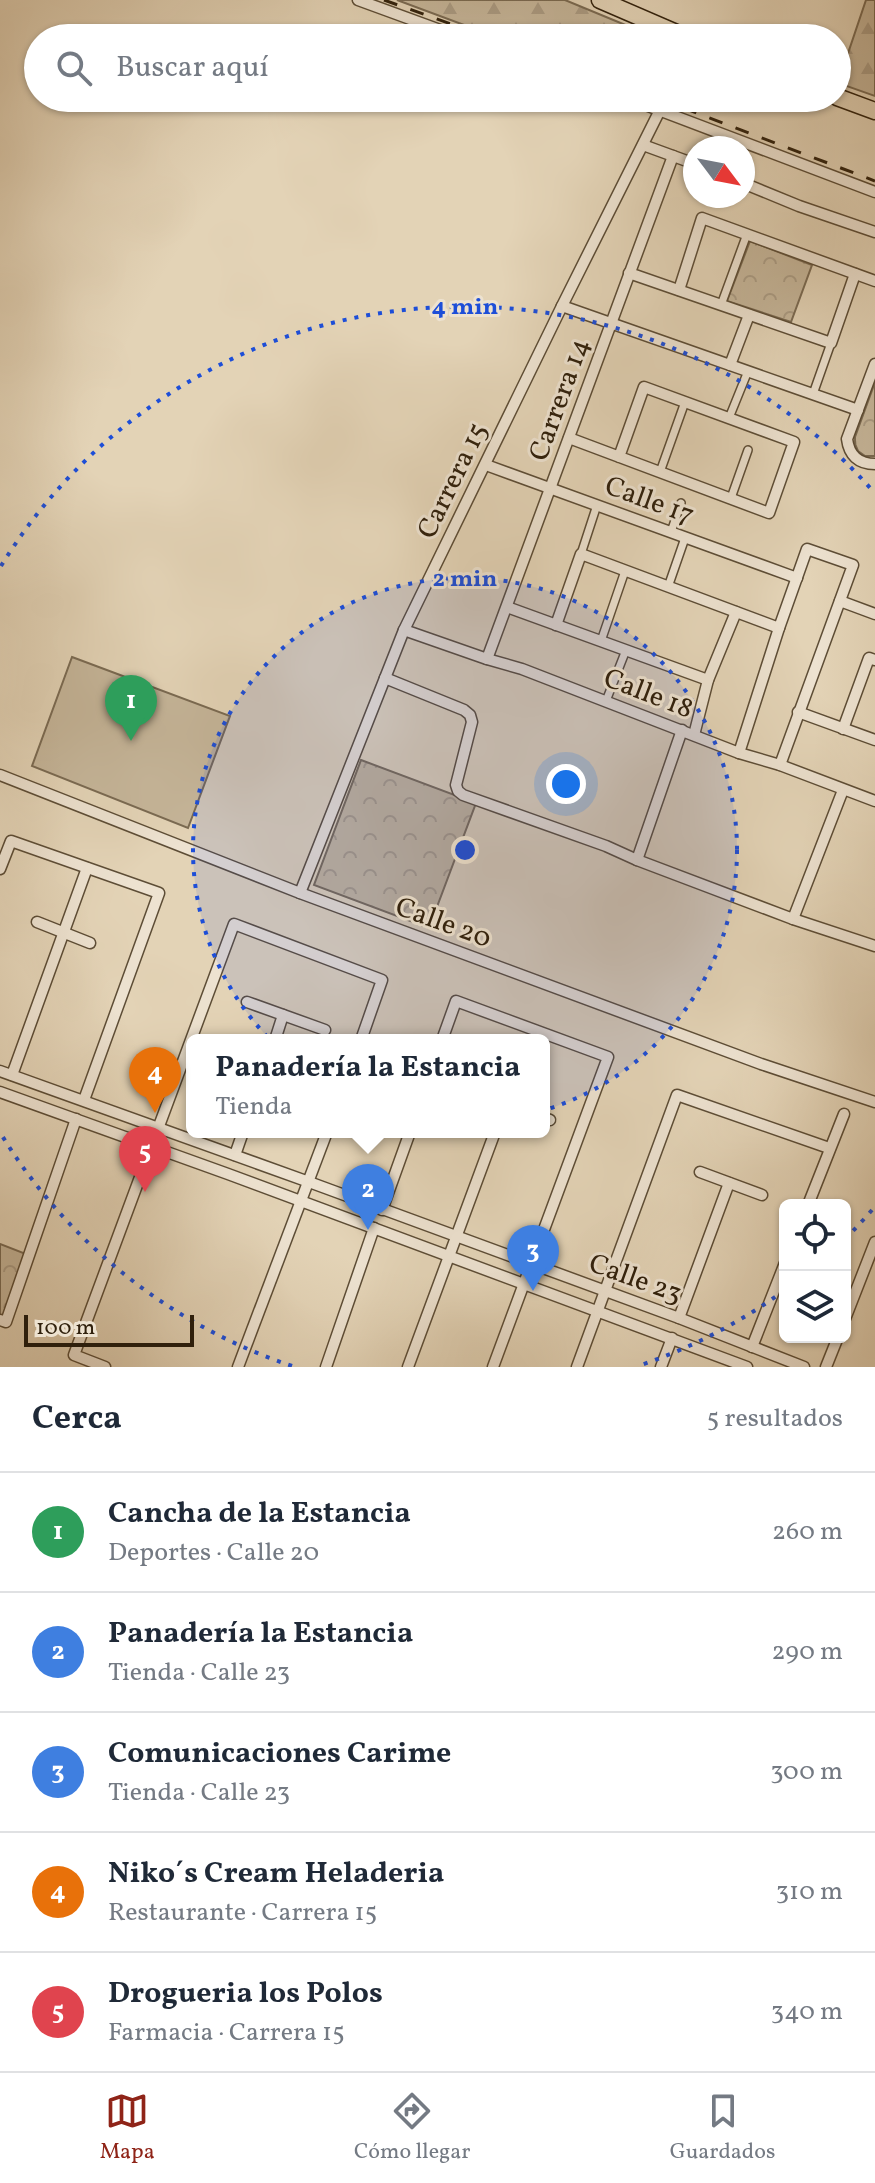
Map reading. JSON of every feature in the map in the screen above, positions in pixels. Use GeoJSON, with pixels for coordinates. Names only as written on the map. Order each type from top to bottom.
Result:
{"type":"FeatureCollection","features":[{"type":"Feature","properties":{"kind":"main road"},"geometry":{"type":"LineString","coordinates":[[600,0],[656,24]]}},
{"type":"Feature","properties":{"kind":"main road"},"geometry":{"type":"LineString","coordinates":[[851,102],[875,111]]}},
{"type":"Feature","properties":{"kind":"street"},"geometry":{"type":"LineString","coordinates":[[358,0],[424,24]]}},
{"type":"Feature","properties":{"kind":"street","name":"Carrera 15"},"geometry":{"type":"LineString","coordinates":[[300,893],[404,630],[659,112]]}},
{"type":"Feature","properties":{"kind":"street"},"geometry":{"type":"LineString","coordinates":[[665,112],[875,192]]}},
{"type":"Feature","properties":{"kind":"street"},"geometry":{"type":"LineString","coordinates":[[643,145],[683,160]]}},
{"type":"Feature","properties":{"kind":"street","name":"Carrera 14"},"geometry":{"type":"LineString","coordinates":[[487,659],[673,156]]}},
{"type":"Feature","properties":{"kind":"street"},"geometry":{"type":"LineString","coordinates":[[755,188],[875,232]]}},
{"type":"Feature","properties":{"kind":"street"},"geometry":{"type":"LineString","coordinates":[[679,290],[702,218],[875,281]]}},
{"type":"Feature","properties":{"kind":"street"},"geometry":{"type":"LineString","coordinates":[[721,305],[747,234]]}},
{"type":"Feature","properties":{"kind":"street"},"geometry":{"type":"LineString","coordinates":[[629,273],[831,343]]}},
{"type":"Feature","properties":{"kind":"street"},"geometry":{"type":"LineString","coordinates":[[813,394],[855,274]]}},
{"type":"Feature","properties":{"kind":"street"},"geometry":{"type":"LineString","coordinates":[[562,306],[858,410]]}},
{"type":"Feature","properties":{"kind":"street"},"geometry":{"type":"LineString","coordinates":[[730,365],[749,315]]}},
{"type":"Feature","properties":{"kind":"street"},"geometry":{"type":"LineString","coordinates":[[875,364],[848,434],[849,449],[858,461],[875,464]]}},
{"type":"Feature","properties":{"kind":"street"},"geometry":{"type":"LineString","coordinates":[[729,418],[748,371]]}},
{"type":"Feature","properties":{"kind":"street"},"geometry":{"type":"LineString","coordinates":[[569,438],[619,457],[731,498],[769,513],[794,442],[644,387],[619,457]]}},
{"type":"Feature","properties":{"kind":"street"},"geometry":{"type":"LineString","coordinates":[[660,472],[685,402]]}},
{"type":"Feature","properties":{"kind":"street"},"geometry":{"type":"LineString","coordinates":[[731,498],[748,450]]}},
{"type":"Feature","properties":{"kind":"street","name":"Calle 17"},"geometry":{"type":"LineString","coordinates":[[486,465],[797,578]]}},
{"type":"Feature","properties":{"kind":"street"},"geometry":{"type":"LineString","coordinates":[[671,532],[681,503]]}},
{"type":"Feature","properties":{"kind":"street"},"geometry":{"type":"LineString","coordinates":[[556,625],[597,505]]}},
{"type":"Feature","properties":{"kind":"street"},"geometry":{"type":"LineString","coordinates":[[668,587],[685,538]]}},
{"type":"Feature","properties":{"kind":"street"},"geometry":{"type":"LineString","coordinates":[[739,753],[807,549],[853,565],[780,765]]}},
{"type":"Feature","properties":{"kind":"street"},"geometry":{"type":"LineString","coordinates":[[581,554],[779,628]]}},
{"type":"Feature","properties":{"kind":"street"},"geometry":{"type":"LineString","coordinates":[[601,641],[625,571]]}},
{"type":"Feature","properties":{"kind":"street"},"geometry":{"type":"LineString","coordinates":[[840,601],[875,614]]}},
{"type":"Feature","properties":{"kind":"street"},"geometry":{"type":"LineString","coordinates":[[507,607],[708,680]]}},
{"type":"Feature","properties":{"kind":"street"},"geometry":{"type":"LineString","coordinates":[[694,735],[708,680],[736,612]]}},
{"type":"Feature","properties":{"kind":"street","name":"Calle 18"},"geometry":{"type":"LineString","coordinates":[[404,630],[522,669],[739,753],[875,801]]}},
{"type":"Feature","properties":{"kind":"street"},"geometry":{"type":"LineString","coordinates":[[606,701],[626,650]]}},
{"type":"Feature","properties":{"kind":"street"},"geometry":{"type":"LineString","coordinates":[[843,729],[872,659]]}},
{"type":"Feature","properties":{"kind":"street"},"geometry":{"type":"LineString","coordinates":[[385,678],[470,715],[472,722],[456,785],[458,791],[793,919],[875,946]]}},
{"type":"Feature","properties":{"kind":"street"},"geometry":{"type":"LineString","coordinates":[[798,712],[875,740]]}},
{"type":"Feature","properties":{"kind":"street"},"geometry":{"type":"LineString","coordinates":[[637,860],[682,730]]}},
{"type":"Feature","properties":{"kind":"street","name":"Calle 20"},"geometry":{"type":"LineString","coordinates":[[0,775],[300,893],[747,1059],[875,1102]]}},
{"type":"Feature","properties":{"kind":"street"},"geometry":{"type":"LineString","coordinates":[[793,919],[843,790]]}},
{"type":"Feature","properties":{"kind":"street"},"geometry":{"type":"LineString","coordinates":[[0,869],[11,841],[159,893],[84,1100]]}},
{"type":"Feature","properties":{"kind":"street"},"geometry":{"type":"LineString","coordinates":[[12,1075],[87,868]]}},
{"type":"Feature","properties":{"kind":"street"},"geometry":{"type":"LineString","coordinates":[[37,922],[90,943]]}},
{"type":"Feature","properties":{"kind":"street"},"geometry":{"type":"LineString","coordinates":[[193,1034],[234,924],[382,980],[363,1034]]}},
{"type":"Feature","properties":{"kind":"street"},"geometry":{"type":"LineString","coordinates":[[444,1034],[456,1001],[546,1034]]}},
{"type":"Feature","properties":{"kind":"street"},"geometry":{"type":"LineString","coordinates":[[247,1002],[325,1030]]}},
{"type":"Feature","properties":{"kind":"street"},"geometry":{"type":"LineString","coordinates":[[277,1034],[283,1015]]}},
{"type":"Feature","properties":{"kind":"street"},"geometry":{"type":"LineString","coordinates":[[493,1367],[608,1057],[550,1036]]}},
{"type":"Feature","properties":{"kind":"street"},"geometry":{"type":"LineString","coordinates":[[105,1367],[74,1355],[186,1052]]}},
{"type":"Feature","properties":{"kind":"street","name":"Calle 23"},"geometry":{"type":"LineString","coordinates":[[0,1071],[186,1137]]}},
{"type":"Feature","properties":{"kind":"street","name":"Calle 23"},"geometry":{"type":"LineString","coordinates":[[1,1094],[151,1146],[744,1367]]}},
{"type":"Feature","properties":{"kind":"street"},"geometry":{"type":"LineString","coordinates":[[577,1367],[677,1095],[829,1148]]}},
{"type":"Feature","properties":{"kind":"street"},"geometry":{"type":"LineString","coordinates":[[810,1199],[844,1114]]}},
{"type":"Feature","properties":{"kind":"street"},"geometry":{"type":"LineString","coordinates":[[3,1321],[76,1119]]}},
{"type":"Feature","properties":{"kind":"street","name":"Calle 23"},"geometry":{"type":"LineString","coordinates":[[188,1138],[804,1367]]}},
{"type":"Feature","properties":{"kind":"street"},"geometry":{"type":"LineString","coordinates":[[235,1155],[241,1138]]}},
{"type":"Feature","properties":{"kind":"street"},"geometry":{"type":"LineString","coordinates":[[238,1367],[325,1138]]}},
{"type":"Feature","properties":{"kind":"street"},"geometry":{"type":"LineString","coordinates":[[382,1210],[408,1138]]}},
{"type":"Feature","properties":{"kind":"street"},"geometry":{"type":"LineString","coordinates":[[408,1367],[493,1138]]}},
{"type":"Feature","properties":{"kind":"street"},"geometry":{"type":"LineString","coordinates":[[700,1172],[762,1195]]}},
{"type":"Feature","properties":{"kind":"street"},"geometry":{"type":"LineString","coordinates":[[679,1318],[729,1183]]}},
{"type":"Feature","properties":{"kind":"street"},"geometry":{"type":"LineString","coordinates":[[326,1367],[374,1228]]}},
{"type":"Feature","properties":{"kind":"street"},"geometry":{"type":"LineString","coordinates":[[851,1304],[875,1242]]}},
{"type":"Feature","properties":{"kind":"street"},"geometry":{"type":"LineString","coordinates":[[752,1347],[782,1271]]}},
{"type":"Feature","properties":{"kind":"street"},"geometry":{"type":"LineString","coordinates":[[661,1367],[672,1338]]}},
{"type":"Feature","properties":{"kind":"street"},"geometry":{"type":"LineString","coordinates":[[826,1367],[836,1343]]}},
{"type":"Feature","properties":{"kind":"green space"},"geometry":{"type":"Polygon","coordinates":[[[397,0],[565,0],[623,24],[461,24],[397,0]]]}},
{"type":"Feature","properties":{"kind":"green space"},"geometry":{"type":"Polygon","coordinates":[[[866,0],[875,0],[875,96],[851,88],[851,44],[866,0]]]}},
{"type":"Feature","properties":{"kind":"green space"},"geometry":{"type":"Polygon","coordinates":[[[750,241],[812,265],[791,322],[727,301],[750,241]]]}},
{"type":"Feature","properties":{"kind":"green space"},"geometry":{"type":"Polygon","coordinates":[[[875,382],[875,456],[865,456],[858,451],[855,437],[875,382]]]}},
{"type":"Feature","properties":{"kind":"green space"},"geometry":{"type":"Polygon","coordinates":[[[72,657],[230,716],[188,828],[32,766],[72,657]]]}},
{"type":"Feature","properties":{"kind":"green space"},"geometry":{"type":"Polygon","coordinates":[[[361,760],[476,803],[429,928],[314,885],[361,760]]]}},
{"type":"Feature","properties":{"kind":"green space"},"geometry":{"type":"Polygon","coordinates":[[[0,1244],[26,1254],[4,1318],[0,1316],[0,1244]]]}},
{"type":"Feature","properties":{"kind":"railway"},"geometry":{"type":"LineString","coordinates":[[384,0],[451,24]]}},
{"type":"Feature","properties":{"kind":"railway"},"geometry":{"type":"LineString","coordinates":[[694,112],[875,181]]}},
{"type":"Feature","properties":{"kind":"place","name":"Cancha de la Estancia"},"geometry":{"type":"Point","coordinates":[131,741]}},
{"type":"Feature","properties":{"kind":"place","name":"Niko´s Cream Heladeria"},"geometry":{"type":"Point","coordinates":[155,1113]}},
{"type":"Feature","properties":{"kind":"place","name":"Drogueria los Polos"},"geometry":{"type":"Point","coordinates":[145,1192]}},
{"type":"Feature","properties":{"kind":"place","name":"Panadería la Estancia"},"geometry":{"type":"Point","coordinates":[368,1230]}},
{"type":"Feature","properties":{"kind":"place","name":"Comunicaciones Carime"},"geometry":{"type":"Point","coordinates":[533,1291]}}]}
